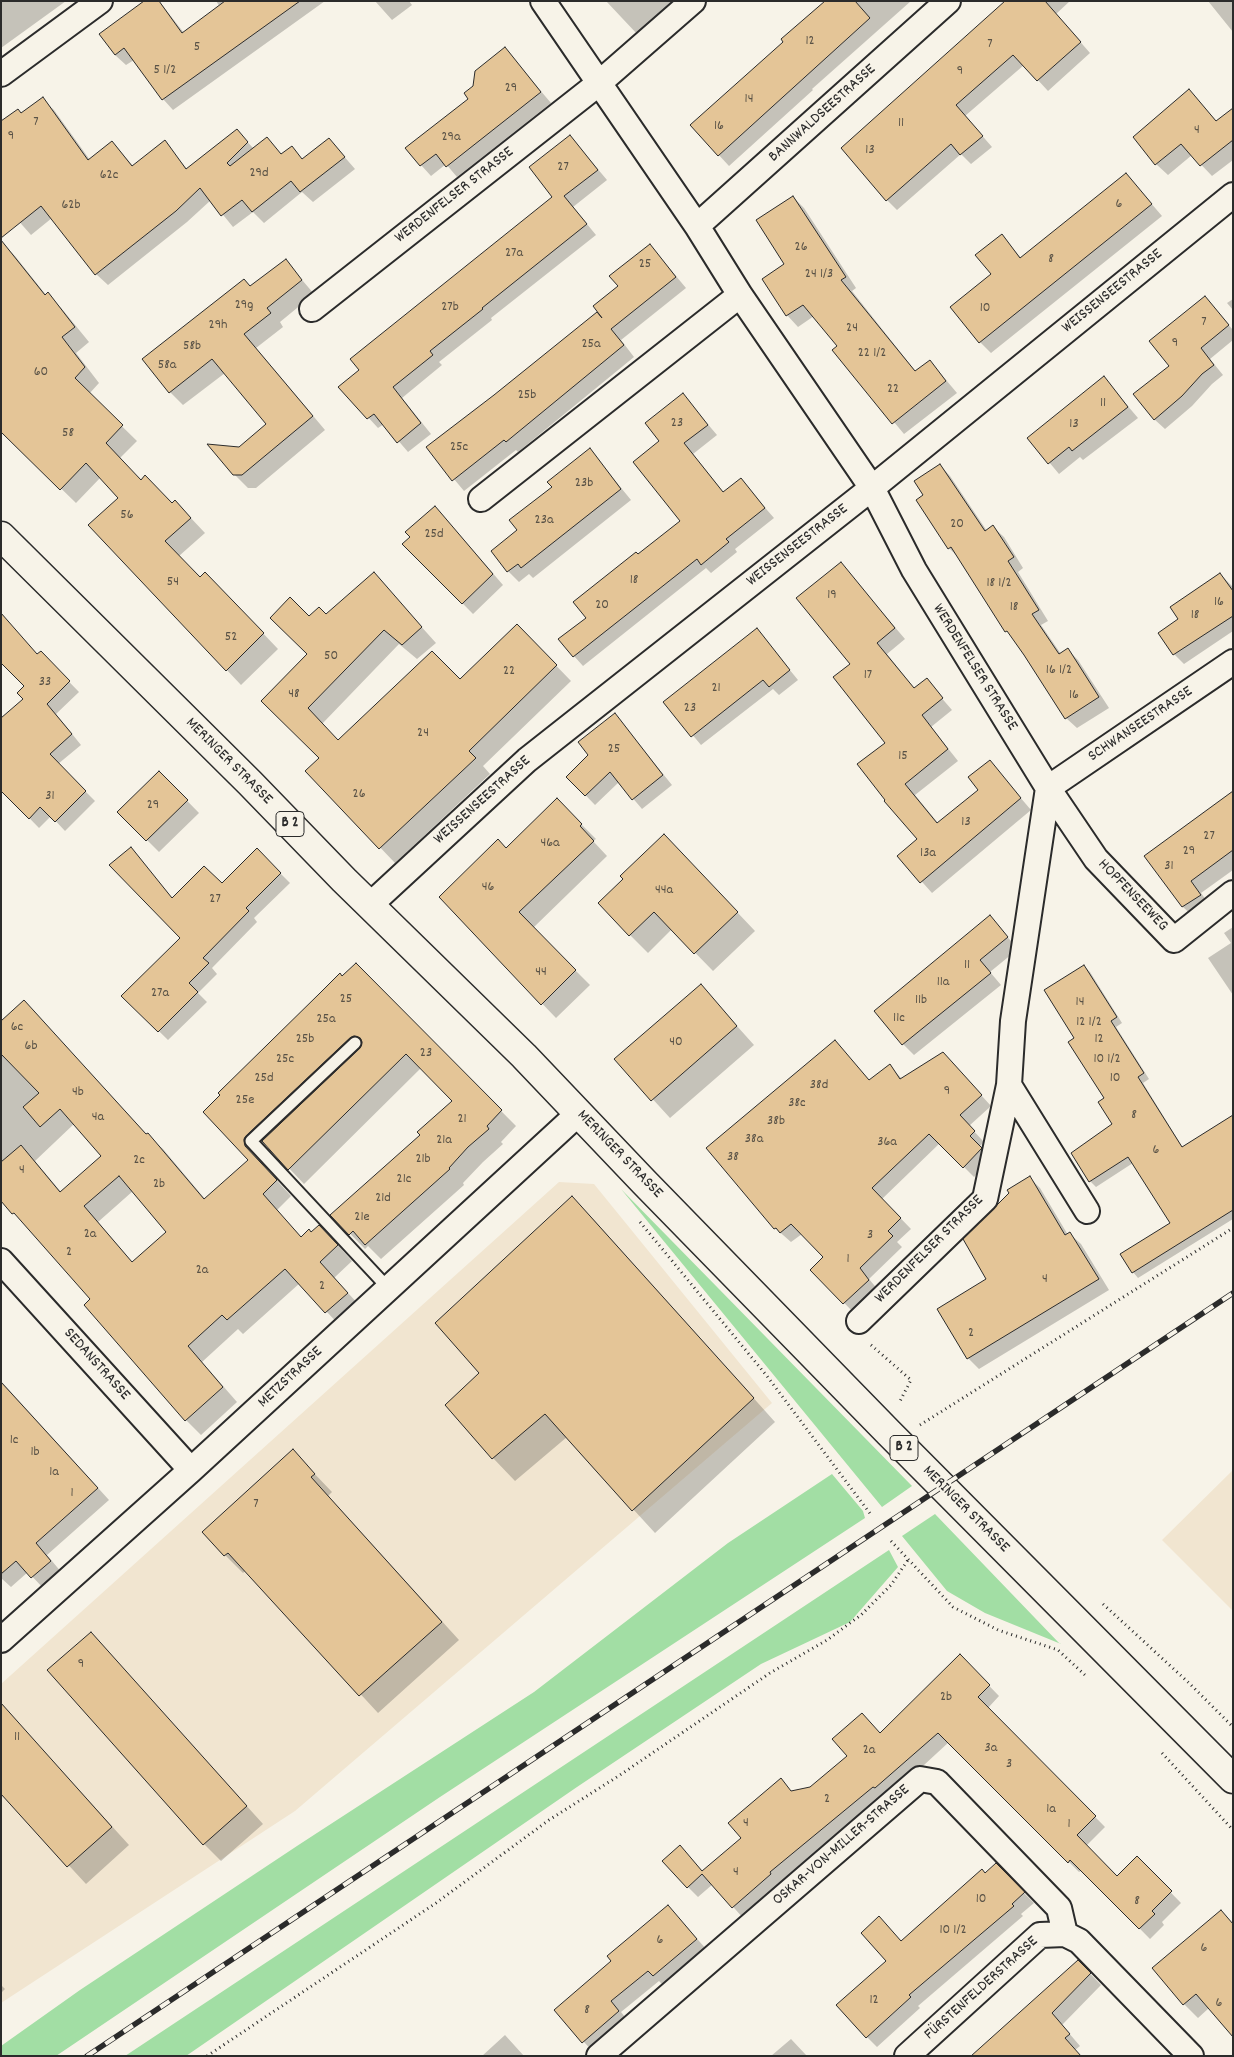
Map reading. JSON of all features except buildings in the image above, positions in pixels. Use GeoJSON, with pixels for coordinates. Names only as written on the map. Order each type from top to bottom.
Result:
{"type":"FeatureCollection","features":[{"type":"Feature","properties":{"kind":"main road","name":"MERINGER STRASSE"},"geometry":{"type":"LineString","coordinates":[[1,536],[370,905],[524,1056],[882,1426],[1233,1779]]}},
{"type":"Feature","properties":{"kind":"street"},"geometry":{"type":"LineString","coordinates":[[1,74],[100,1]]}},
{"type":"Feature","properties":{"kind":"street","name":"WERDENFELSER STRASSE"},"geometry":{"type":"LineString","coordinates":[[542,1],[697,226],[740,295],[872,488],[914,570],[1048,788],[1013,1021],[1009,1085],[985,1199],[859,1321]]}},
{"type":"Feature","properties":{"kind":"street","name":"WERDENFELSER STRASSE"},"geometry":{"type":"LineString","coordinates":[[312,309],[598,84],[693,1]]}},
{"type":"Feature","properties":{"kind":"street","name":"BANNWALDSEESTRASSE"},"geometry":{"type":"LineString","coordinates":[[697,226],[948,1]]}},
{"type":"Feature","properties":{"kind":"street","name":"WEISSENSEESTRASSE"},"geometry":{"type":"LineString","coordinates":[[370,905],[527,760],[872,488],[1233,195]]}},
{"type":"Feature","properties":{"kind":"street"},"geometry":{"type":"LineString","coordinates":[[481,498],[740,295]]}},
{"type":"Feature","properties":{"kind":"street","name":"SCHWANSEESTRASSE"},"geometry":{"type":"LineString","coordinates":[[1048,788],[1233,662]]}},
{"type":"Feature","properties":{"kind":"street","name":"HOPFENSEEWEG"},"geometry":{"type":"LineString","coordinates":[[1048,788],[1096,859],[1174,940],[1233,893]]}},
{"type":"Feature","properties":{"kind":"street"},"geometry":{"type":"LineString","coordinates":[[1009,1085],[1087,1211]]}},
{"type":"Feature","properties":{"kind":"street","name":"METZSTRASSE"},"geometry":{"type":"LineString","coordinates":[[1,1640],[191,1470],[579,1113]]}},
{"type":"Feature","properties":{"kind":"street","name":"SEDANSTRASSE"},"geometry":{"type":"LineString","coordinates":[[1,1260],[191,1470]]}},
{"type":"Feature","properties":{"kind":"street","name":"OSKAR-VON-MILLER-STRASSE"},"geometry":{"type":"LineString","coordinates":[[599,2056],[920,1779],[937,1782],[1059,1908],[1065,1934]]}},
{"type":"Feature","properties":{"kind":"street"},"geometry":{"type":"LineString","coordinates":[[1065,1934],[1079,1941],[1191,2056]]}},
{"type":"Feature","properties":{"kind":"street","name":"FÜRSTENFELDERSTRASSE"},"geometry":{"type":"LineString","coordinates":[[907,2056],[1040,1935],[1065,1934]]}},
{"type":"Feature","properties":{"kind":"lane"},"geometry":{"type":"LineString","coordinates":[[355,1043],[251,1141],[389,1289]]}},
{"type":"Feature","properties":{"kind":"path","name":"MERINGER STRASSE"},"geometry":{"type":"LineString","coordinates":[[638,1220],[767,1376],[872,1516]]}},
{"type":"Feature","properties":{"kind":"path"},"geometry":{"type":"LineString","coordinates":[[919,1426],[1233,1228]]}},
{"type":"Feature","properties":{"kind":"path"},"geometry":{"type":"LineString","coordinates":[[859,1321],[854,1330],[911,1380],[898,1405]]}},
{"type":"Feature","properties":{"kind":"path"},"geometry":{"type":"LineString","coordinates":[[891,1541],[953,1607],[998,1630],[1058,1650],[1087,1677]]}},
{"type":"Feature","properties":{"kind":"path"},"geometry":{"type":"LineString","coordinates":[[207,2056],[436,1903],[549,1820],[620,1775],[770,1672],[827,1640],[862,1615],[892,1585],[908,1560]]}},
{"type":"Feature","properties":{"kind":"path"},"geometry":{"type":"LineString","coordinates":[[1103,1603],[1233,1727]]}},
{"type":"Feature","properties":{"kind":"path"},"geometry":{"type":"LineString","coordinates":[[1160,1750],[1233,1830]]}},
{"type":"Feature","properties":{"kind":"shaded area"},"geometry":{"type":"Polygon","coordinates":[[[559,1182],[594,1184],[772,1403],[295,1811],[1,2003],[1,1684],[559,1182]]]}},
{"type":"Feature","properties":{"kind":"shaded area"},"geometry":{"type":"Polygon","coordinates":[[[1233,1470],[1233,1611],[1162,1540],[1233,1470]]]}},
{"type":"Feature","properties":{"kind":"green space"},"geometry":{"type":"Polygon","coordinates":[[[621,1189],[912,1486],[882,1507],[621,1189]]]}},
{"type":"Feature","properties":{"kind":"green space"},"geometry":{"type":"Polygon","coordinates":[[[832,1474],[863,1511],[865,1518],[440,1797],[56,2056],[1,2056],[1,2046],[80,1990],[534,1692],[728,1543],[832,1474]]]}},
{"type":"Feature","properties":{"kind":"green space"},"geometry":{"type":"Polygon","coordinates":[[[935,1514],[1059,1643],[985,1613],[947,1591],[902,1536],[935,1514]]]}},
{"type":"Feature","properties":{"kind":"green space"},"geometry":{"type":"Polygon","coordinates":[[[889,1550],[898,1567],[850,1622],[761,1664],[577,1787],[186,2056],[125,2056],[889,1550]]]}},
{"type":"Feature","properties":{"kind":"railway"},"geometry":{"type":"LineString","coordinates":[[87,2056],[1233,1293]]}}]}
